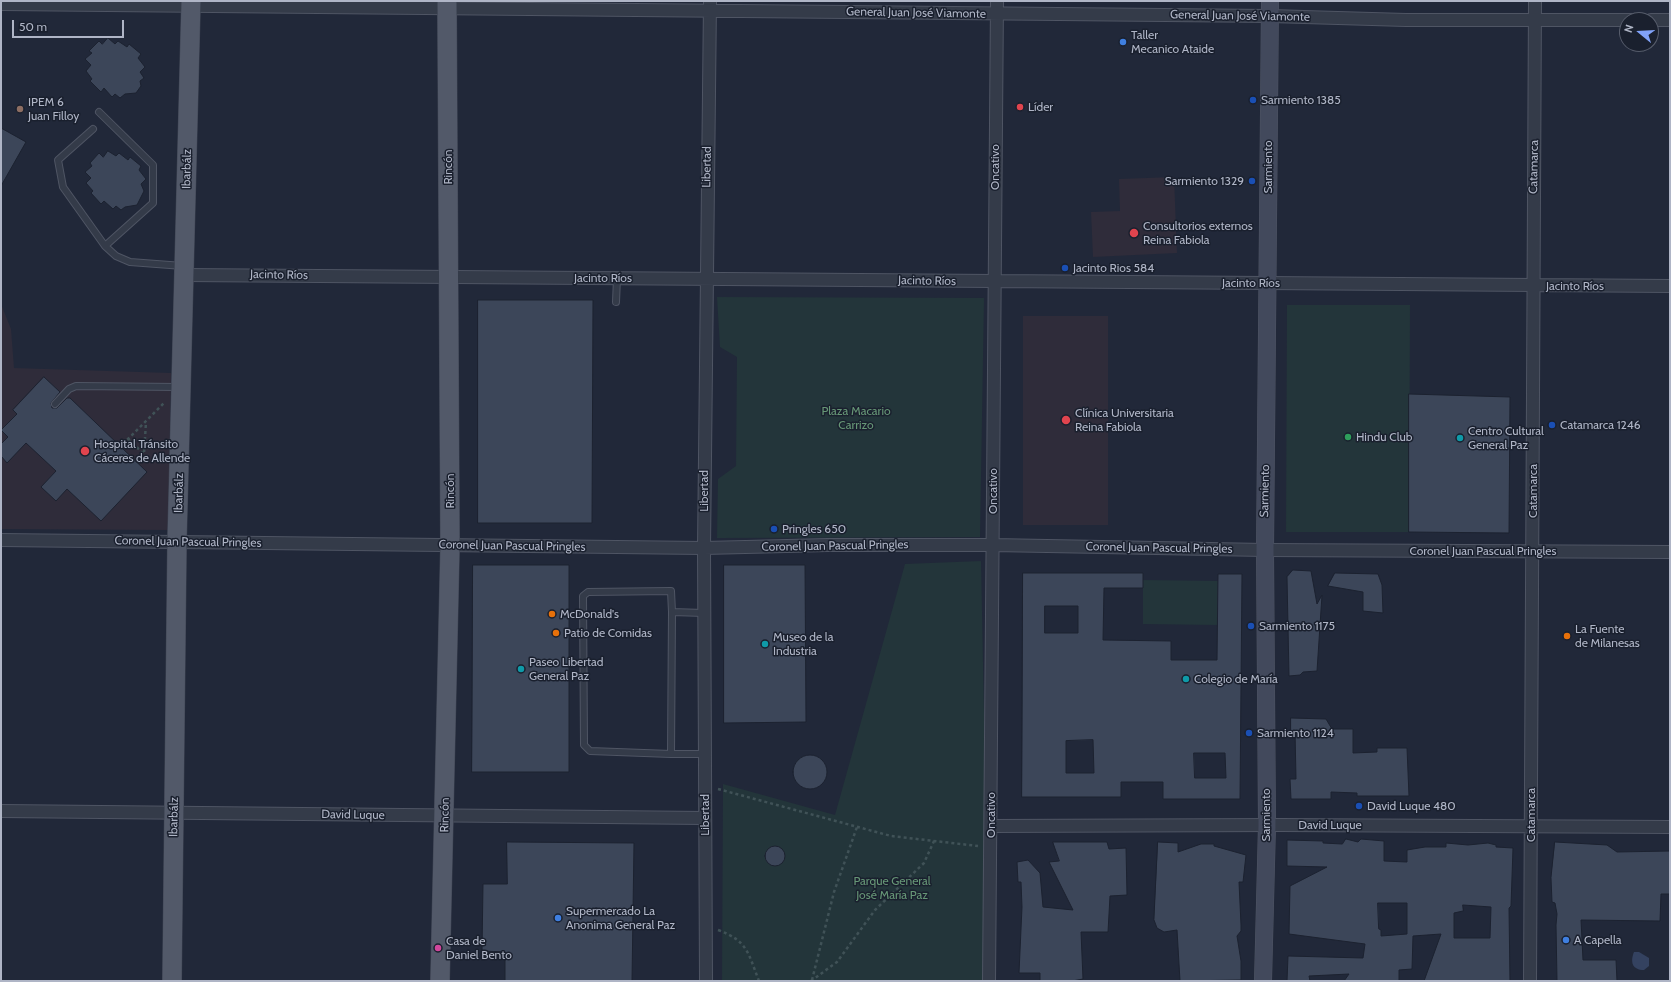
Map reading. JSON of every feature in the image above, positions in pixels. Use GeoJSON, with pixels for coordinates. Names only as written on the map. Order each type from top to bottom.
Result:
{"type":"FeatureCollection","features":[{"type":"Feature","properties":{"kind":"main road","name":"Ibarbálz"},"geometry":{"type":"LineString","coordinates":[[172,981],[177,542],[191,3]]}},
{"type":"Feature","properties":{"kind":"main road","name":"Rincón"},"geometry":{"type":"LineString","coordinates":[[440,981],[445,816],[450,546],[447,4]]}},
{"type":"Feature","properties":{"kind":"main road","name":"Sarmiento"},"geometry":{"type":"LineString","coordinates":[[1263,981],[1267,825],[1265,550],[1270,8]]}},
{"type":"Feature","properties":{"kind":"street","name":"Oncativo"},"geometry":{"type":"LineString","coordinates":[[990,981],[997,1]]}},
{"type":"Feature","properties":{"kind":"street","name":"Catamarca"},"geometry":{"type":"LineString","coordinates":[[1530,981],[1535,1]]}},
{"type":"Feature","properties":{"kind":"street","name":"General Juan José Viamonte"},"geometry":{"type":"LineString","coordinates":[[1,4],[191,3],[710,5],[996,14],[1270,8],[1406,20],[1619,20]]}},
{"type":"Feature","properties":{"kind":"street","name":"Libertad"},"geometry":{"type":"LineString","coordinates":[[706,981],[704,754],[705,279],[710,5]]}},
{"type":"Feature","properties":{"kind":"street"},"geometry":{"type":"LineString","coordinates":[[1659,20],[1670,20]]}},
{"type":"Feature","properties":{"kind":"street","name":"Jacinto Ríos"},"geometry":{"type":"LineString","coordinates":[[184,270],[448,277],[1670,286]]}},
{"type":"Feature","properties":{"kind":"street","name":"Coronel Juan Pascual Pringles"},"geometry":{"type":"LineString","coordinates":[[1,540],[704,548],[828,545],[993,545],[1265,550],[1670,552]]}},
{"type":"Feature","properties":{"kind":"street","name":"David Luque"},"geometry":{"type":"LineString","coordinates":[[1,811],[705,818]]}},
{"type":"Feature","properties":{"kind":"street","name":"David Luque"},"geometry":{"type":"LineString","coordinates":[[991,826],[1267,825],[1670,827]]}},
{"type":"Feature","properties":{"kind":"lane"},"geometry":{"type":"LineString","coordinates":[[100,112],[153,165],[153,202],[105,246]]}},
{"type":"Feature","properties":{"kind":"lane"},"geometry":{"type":"LineString","coordinates":[[93,129],[58,160],[63,187],[105,246],[116,256],[130,262],[184,270]]}},
{"type":"Feature","properties":{"kind":"lane"},"geometry":{"type":"LineString","coordinates":[[616,302],[617,278]]}},
{"type":"Feature","properties":{"kind":"lane"},"geometry":{"type":"LineString","coordinates":[[55,404],[69,389],[76,386],[181,395]]}},
{"type":"Feature","properties":{"kind":"lane"},"geometry":{"type":"LineString","coordinates":[[670,754],[671,591],[588,592],[583,596],[584,745],[586,749],[590,751],[670,754],[704,754]]}},
{"type":"Feature","properties":{"kind":"lane"},"geometry":{"type":"LineString","coordinates":[[672,612],[704,613]]}},
{"type":"Feature","properties":{"kind":"path"},"geometry":{"type":"LineString","coordinates":[[123,444],[163,403],[181,395]]}},
{"type":"Feature","properties":{"kind":"path"},"geometry":{"type":"LineString","coordinates":[[128,439],[144,454],[146,421]]}},
{"type":"Feature","properties":{"kind":"path"},"geometry":{"type":"LineString","coordinates":[[705,785],[891,836],[991,847]]}},
{"type":"Feature","properties":{"kind":"path"},"geometry":{"type":"LineString","coordinates":[[812,981],[834,892],[856,827]]}},
{"type":"Feature","properties":{"kind":"path"},"geometry":{"type":"LineString","coordinates":[[812,981],[837,962],[875,910],[924,863],[934,841]]}},
{"type":"Feature","properties":{"kind":"path"},"geometry":{"type":"LineString","coordinates":[[705,926],[734,936],[747,951],[759,981]]}},
{"type":"Feature","properties":{"kind":"shaded area","name":"Consultorios externos Reina Fabiola"},"geometry":{"type":"Polygon","coordinates":[[[1174,177],[1177,253],[1093,257],[1091,212],[1120,211],[1119,179],[1174,177]]]}},
{"type":"Feature","properties":{"kind":"shaded area","name":"Hospital Tránsito Cáceres de Allende"},"geometry":{"type":"Polygon","coordinates":[[[1,304],[11,329],[14,368],[171,373],[168,530],[1,529],[1,304]]]}},
{"type":"Feature","properties":{"kind":"shaded area","name":"Clínica Universitaria Reina Fabiola"},"geometry":{"type":"Polygon","coordinates":[[[1023,316],[1108,316],[1108,525],[1023,525],[1023,316]]]}},
{"type":"Feature","properties":{"kind":"green space","name":"Plaza Macario Carrizo"},"geometry":{"type":"Polygon","coordinates":[[[717,297],[984,298],[980,537],[717,538],[718,479],[736,466],[737,357],[720,347],[717,297]]]}},
{"type":"Feature","properties":{"kind":"green space","name":"Hindu Club"},"geometry":{"type":"Polygon","coordinates":[[[1287,305],[1410,305],[1409,532],[1286,532],[1287,305]]]}},
{"type":"Feature","properties":{"kind":"green space","name":"Parque General José María Paz"},"geometry":{"type":"Polygon","coordinates":[[[981,561],[986,815],[984,981],[722,981],[723,784],[835,815],[905,564],[981,561]]]}},
{"type":"Feature","properties":{"kind":"green space"},"geometry":{"type":"Polygon","coordinates":[[[1143,580],[1218,581],[1217,625],[1143,624],[1143,580]]]}},
{"type":"Feature","properties":{"kind":"water"},"geometry":{"type":"Polygon","coordinates":[[[1634,952],[1639,952],[1649,958],[1649,966],[1644,970],[1637,969],[1633,965],[1632,959],[1634,952]]]}},
{"type":"Feature","properties":{"kind":"building"},"geometry":{"type":"Polygon","coordinates":[[[108,38],[115,44],[118,41],[127,47],[129,44],[141,54],[138,58],[145,67],[140,72],[144,78],[140,81],[141,86],[136,93],[125,94],[120,98],[115,94],[112,97],[104,88],[101,92],[90,81],[92,79],[86,71],[91,65],[85,59],[92,53],[89,51],[99,41],[102,44],[108,38]]]}},
{"type":"Feature","properties":{"kind":"building"},"geometry":{"type":"Polygon","coordinates":[[[1,128],[26,142],[1,186],[1,128]]]}},
{"type":"Feature","properties":{"kind":"building"},"geometry":{"type":"Polygon","coordinates":[[[108,151],[116,156],[119,153],[128,160],[130,157],[141,166],[139,170],[146,179],[141,184],[144,191],[137,205],[125,207],[121,210],[116,206],[113,209],[104,201],[101,204],[91,193],[93,191],[86,183],[91,178],[85,172],[92,166],[90,163],[99,153],[103,157],[108,151]]]}},
{"type":"Feature","properties":{"kind":"building"},"geometry":{"type":"Polygon","coordinates":[[[478,300],[593,300],[592,523],[478,523],[478,300]]]}},
{"type":"Feature","properties":{"kind":"building"},"geometry":{"type":"Polygon","coordinates":[[[44,377],[60,392],[51,403],[52,408],[57,408],[67,398],[70,398],[147,472],[101,521],[67,489],[56,501],[41,487],[56,471],[26,443],[7,463],[1,456],[1,444],[8,437],[1,430],[17,414],[13,410],[44,377]]]}},
{"type":"Feature","properties":{"kind":"building","name":"Centro Cultural General Paz"},"geometry":{"type":"Polygon","coordinates":[[[1409,394],[1510,397],[1509,533],[1409,532],[1409,394]]]}},
{"type":"Feature","properties":{"kind":"building","name":"Paseo Libertad General Paz"},"geometry":{"type":"Polygon","coordinates":[[[473,565],[569,565],[569,772],[472,772],[473,565]]]}},
{"type":"Feature","properties":{"kind":"building","name":"Museo de la Industria"},"geometry":{"type":"Polygon","coordinates":[[[724,565],[805,565],[806,722],[724,723],[724,565]]]}},
{"type":"Feature","properties":{"kind":"building"},"geometry":{"type":"Polygon","coordinates":[[[1293,570],[1311,571],[1317,604],[1322,595],[1317,671],[1303,672],[1300,675],[1289,676],[1287,577],[1293,570]]]}},
{"type":"Feature","properties":{"kind":"building","name":"Colegio de María"},"geometry":{"type":"Polygon","coordinates":[[[1023,573],[1143,573],[1143,588],[1104,588],[1103,640],[1171,641],[1171,660],[1217,660],[1218,574],[1242,574],[1240,799],[1163,799],[1163,782],[1121,782],[1121,797],[1022,797],[1023,573]],[[1045,606],[1045,633],[1078,633],[1078,606],[1045,606]],[[1093,740],[1066,741],[1066,773],[1094,773],[1093,740]],[[1194,753],[1195,778],[1226,778],[1225,753],[1194,753]]]}},
{"type":"Feature","properties":{"kind":"building"},"geometry":{"type":"Polygon","coordinates":[[[1335,573],[1378,574],[1382,585],[1383,613],[1363,611],[1363,592],[1328,586],[1335,573]]]}},
{"type":"Feature","properties":{"kind":"building"},"geometry":{"type":"Polygon","coordinates":[[[1291,718],[1326,719],[1332,729],[1353,729],[1353,753],[1377,752],[1377,748],[1407,748],[1409,796],[1357,796],[1357,793],[1331,792],[1331,799],[1291,799],[1290,779],[1296,779],[1295,731],[1291,731],[1291,718]]]}},
{"type":"Feature","properties":{"kind":"building"},"geometry":{"type":"Polygon","coordinates":[[[810,755],[822,760],[827,772],[822,784],[810,789],[798,784],[793,772],[798,760],[810,755]]]}},
{"type":"Feature","properties":{"kind":"building"},"geometry":{"type":"Polygon","coordinates":[[[1346,839],[1358,842],[1361,839],[1384,841],[1384,861],[1407,862],[1407,850],[1425,847],[1446,847],[1446,843],[1468,845],[1488,843],[1496,845],[1496,847],[1513,848],[1511,906],[1509,908],[1510,981],[1424,981],[1441,934],[1413,936],[1412,969],[1399,970],[1399,981],[1344,981],[1349,974],[1309,976],[1310,981],[1287,981],[1288,956],[1363,958],[1365,944],[1289,934],[1290,886],[1327,867],[1287,866],[1287,840],[1323,841],[1323,843],[1342,844],[1346,839]],[[1378,903],[1379,929],[1381,930],[1381,936],[1407,934],[1407,903],[1378,903]],[[1463,905],[1463,911],[1454,913],[1454,938],[1490,938],[1491,907],[1463,905]]]}},
{"type":"Feature","properties":{"kind":"building","name":"Supermercado La Anonima General Paz"},"geometry":{"type":"Polygon","coordinates":[[[507,842],[634,843],[632,981],[505,981],[505,952],[482,951],[483,884],[507,884],[507,842]]]}},
{"type":"Feature","properties":{"kind":"building"},"geometry":{"type":"Polygon","coordinates":[[[1053,842],[1107,842],[1109,849],[1126,848],[1127,895],[1110,896],[1108,932],[1081,932],[1083,979],[1072,981],[1040,981],[1040,973],[1019,973],[1022,907],[1021,882],[1018,882],[1017,862],[1028,860],[1040,873],[1043,907],[1073,910],[1049,862],[1059,861],[1053,842]]]}},
{"type":"Feature","properties":{"kind":"building"},"geometry":{"type":"Polygon","coordinates":[[[1158,842],[1178,843],[1178,852],[1201,844],[1214,844],[1214,846],[1246,855],[1243,882],[1239,882],[1241,931],[1237,936],[1241,961],[1241,980],[1180,981],[1177,930],[1164,932],[1157,928],[1154,920],[1158,842]]]}},
{"type":"Feature","properties":{"kind":"building"},"geometry":{"type":"Polygon","coordinates":[[[1555,842],[1607,845],[1617,852],[1670,851],[1670,894],[1661,894],[1660,921],[1581,920],[1583,960],[1616,960],[1617,981],[1557,981],[1557,914],[1555,903],[1552,902],[1551,878],[1555,842]]]}},
{"type":"Feature","properties":{"kind":"building"},"geometry":{"type":"Polygon","coordinates":[[[775,846],[782,849],[785,856],[782,863],[775,866],[768,863],[765,856],[768,849],[775,846]]]}},
{"type":"Feature","properties":{"kind":"place","name":"Taller Mecanico Ataide"},"geometry":{"type":"Point","coordinates":[1123,42]}},
{"type":"Feature","properties":{"kind":"place","name":"Sarmiento 1385"},"geometry":{"type":"Point","coordinates":[1253,100]}},
{"type":"Feature","properties":{"kind":"place","name":"Líder"},"geometry":{"type":"Point","coordinates":[1020,107]}},
{"type":"Feature","properties":{"kind":"place","name":"IPEM 6 Juan Filloy"},"geometry":{"type":"Point","coordinates":[20,109]}},
{"type":"Feature","properties":{"kind":"place","name":"Sarmiento 1329"},"geometry":{"type":"Point","coordinates":[1252,181]}},
{"type":"Feature","properties":{"kind":"place","name":"Consultorios externos Reina Fabiola"},"geometry":{"type":"Point","coordinates":[1134,233]}},
{"type":"Feature","properties":{"kind":"place","name":"Jacinto Rios 584"},"geometry":{"type":"Point","coordinates":[1065,268]}},
{"type":"Feature","properties":{"kind":"place","name":"Clínica Universitaria Reina Fabiola"},"geometry":{"type":"Point","coordinates":[1066,420]}},
{"type":"Feature","properties":{"kind":"place","name":"Catamarca 1246"},"geometry":{"type":"Point","coordinates":[1552,425]}},
{"type":"Feature","properties":{"kind":"place","name":"Hindu Club"},"geometry":{"type":"Point","coordinates":[1348,437]}},
{"type":"Feature","properties":{"kind":"place","name":"Centro Cultural General Paz"},"geometry":{"type":"Point","coordinates":[1460,438]}},
{"type":"Feature","properties":{"kind":"place","name":"Hospital Tránsito Cáceres de Allende"},"geometry":{"type":"Point","coordinates":[85,451]}},
{"type":"Feature","properties":{"kind":"place","name":"Pringles 650"},"geometry":{"type":"Point","coordinates":[774,529]}},
{"type":"Feature","properties":{"kind":"place","name":"McDonald's"},"geometry":{"type":"Point","coordinates":[552,614]}},
{"type":"Feature","properties":{"kind":"place","name":"Sarmiento 1175"},"geometry":{"type":"Point","coordinates":[1251,626]}},
{"type":"Feature","properties":{"kind":"place","name":"Patio de Comidas"},"geometry":{"type":"Point","coordinates":[556,633]}},
{"type":"Feature","properties":{"kind":"place","name":"La Fuente de Milanesas"},"geometry":{"type":"Point","coordinates":[1567,636]}},
{"type":"Feature","properties":{"kind":"place","name":"Museo de la Industria"},"geometry":{"type":"Point","coordinates":[765,644]}},
{"type":"Feature","properties":{"kind":"place","name":"Paseo Libertad General Paz"},"geometry":{"type":"Point","coordinates":[521,669]}},
{"type":"Feature","properties":{"kind":"place","name":"Colegio de María"},"geometry":{"type":"Point","coordinates":[1186,679]}},
{"type":"Feature","properties":{"kind":"place","name":"Sarmiento 1124"},"geometry":{"type":"Point","coordinates":[1249,733]}},
{"type":"Feature","properties":{"kind":"place","name":"David Luque 480"},"geometry":{"type":"Point","coordinates":[1359,806]}},
{"type":"Feature","properties":{"kind":"place","name":"Supermercado La Anonima General Paz"},"geometry":{"type":"Point","coordinates":[558,918]}},
{"type":"Feature","properties":{"kind":"place","name":"A Capella"},"geometry":{"type":"Point","coordinates":[1566,940]}},
{"type":"Feature","properties":{"kind":"place","name":"Casa de Daniel Bento"},"geometry":{"type":"Point","coordinates":[438,948]}}]}
